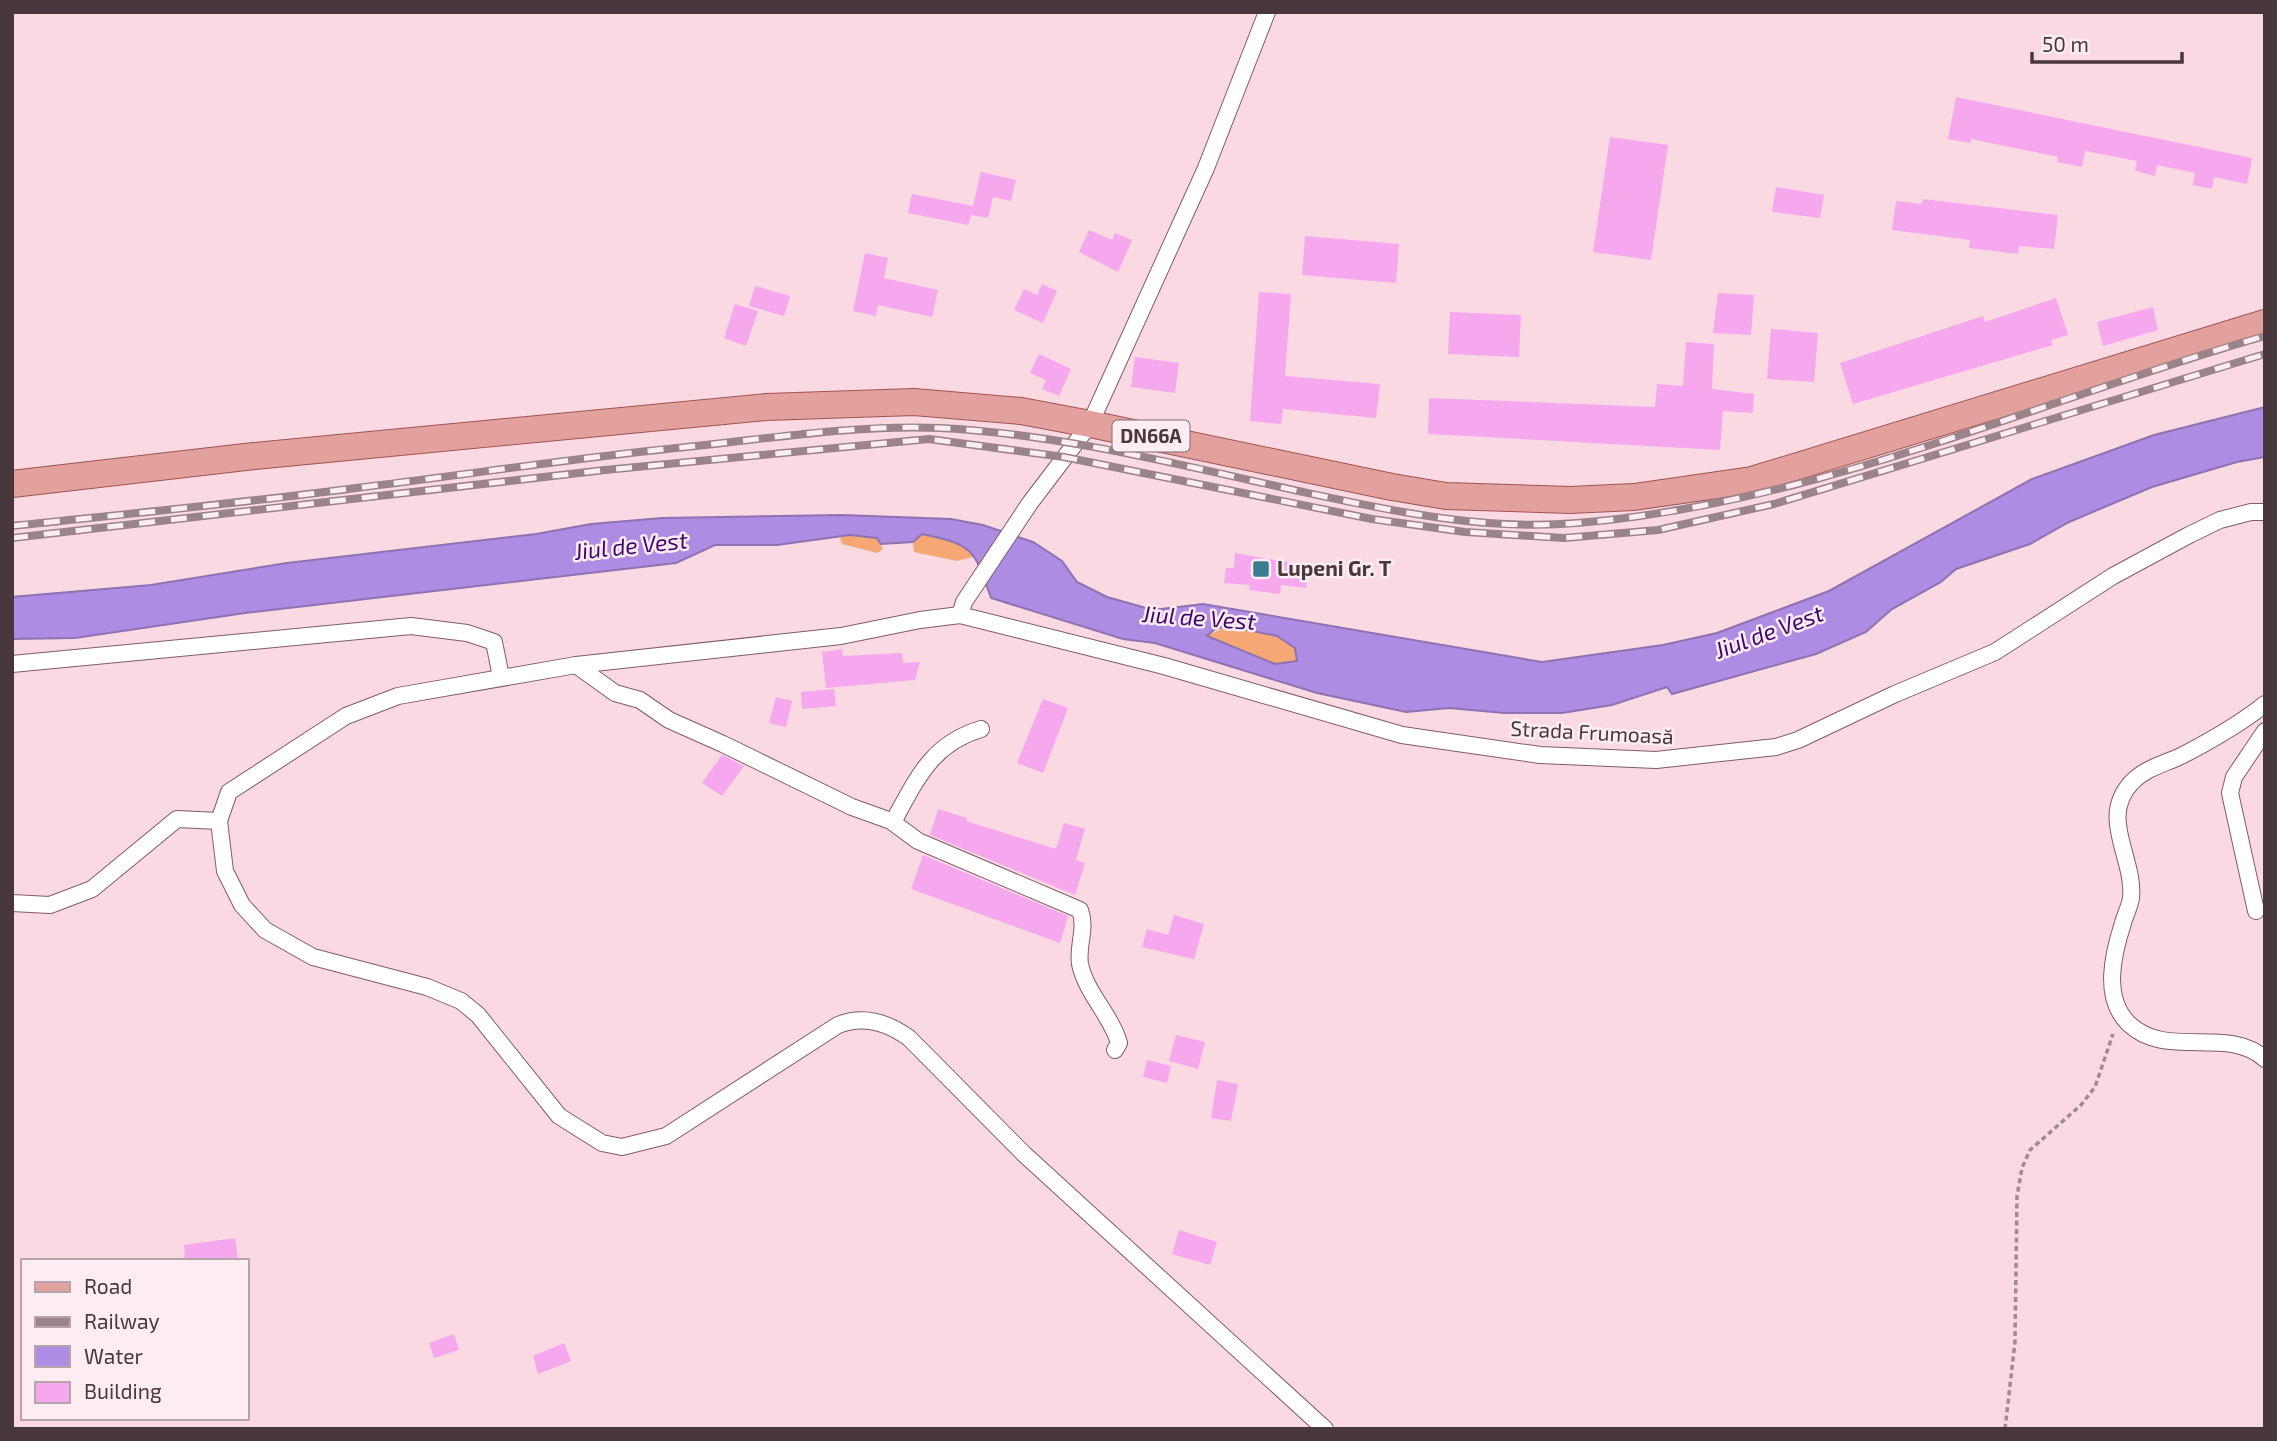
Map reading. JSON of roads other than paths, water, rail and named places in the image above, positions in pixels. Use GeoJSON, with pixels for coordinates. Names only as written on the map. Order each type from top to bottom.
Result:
{"type":"FeatureCollection","features":[{"type":"Feature","properties":{"kind":"main road","name":"DN66A"},"geometry":{"type":"LineString","coordinates":[[12,484],[254,456],[766,407],[914,401],[1021,411],[1392,488],[1446,496],[1570,500],[1634,497],[1752,480],[2265,323]]}},
{"type":"Feature","properties":{"kind":"street"},"geometry":{"type":"LineString","coordinates":[[1267,12],[1206,168],[1090,424],[1030,503],[962,608],[920,620],[841,636],[576,665],[398,696],[346,716],[229,793],[219,821],[225,872],[242,905],[265,930],[313,957],[427,987],[461,1001],[478,1015],[559,1116],[582,1133],[602,1143],[622,1146],[666,1136],[838,1025],[853,1019],[893,1026],[909,1038],[1024,1154],[1325,1429]]}},
{"type":"Feature","properties":{"kind":"street","name":"Strada Frumoasă"},"geometry":{"type":"LineString","coordinates":[[962,608],[1402,735],[1540,755],[1668,759],[1776,747],[1798,740],[1895,694],[1995,652],[2113,576],[2189,535],[2220,520],[2251,512],[2265,512]]}},
{"type":"Feature","properties":{"kind":"street"},"geometry":{"type":"LineString","coordinates":[[12,664],[411,626],[467,633],[494,642],[501,677]]}},
{"type":"Feature","properties":{"kind":"street"},"geometry":{"type":"LineString","coordinates":[[576,665],[615,693],[640,700],[701,737],[723,744],[852,807],[893,822],[918,841],[1080,911],[1084,922],[1079,949],[1081,966],[1114,1026],[1119,1043],[1115,1050]]}},
{"type":"Feature","properties":{"kind":"street"},"geometry":{"type":"LineString","coordinates":[[2265,704],[2215,738],[2149,768],[2119,798],[2116,821],[2131,876],[2131,900],[2114,953],[2112,983],[2119,1011],[2129,1024],[2156,1040],[2167,1043],[2244,1047],[2265,1059]]}},
{"type":"Feature","properties":{"kind":"street"},"geometry":{"type":"LineString","coordinates":[[893,822],[934,756],[947,743],[981,729]]}},
{"type":"Feature","properties":{"kind":"street"},"geometry":{"type":"LineString","coordinates":[[2256,911],[2230,793],[2234,777],[2265,731]]}},
{"type":"Feature","properties":{"kind":"street"},"geometry":{"type":"LineString","coordinates":[[12,903],[50,905],[92,889],[177,819],[219,821]]}},
{"type":"Feature","properties":{"kind":"water","name":"Jiul de Vest"},"geometry":{"type":"Polygon","coordinates":[[[2265,407],[2265,457],[2237,462],[2152,487],[2069,522],[2030,544],[1956,569],[1941,582],[1892,609],[1866,632],[1816,654],[1672,694],[1667,687],[1612,705],[1562,713],[1504,713],[1449,708],[1406,712],[1317,693],[1155,643],[1123,639],[991,598],[970,552],[952,542],[922,534],[913,542],[881,544],[877,538],[850,535],[777,545],[715,545],[676,563],[245,613],[75,638],[12,639],[12,597],[151,585],[287,563],[536,534],[591,524],[662,518],[842,515],[951,519],[983,525],[1033,542],[1062,561],[1077,582],[1107,597],[1153,610],[1203,604],[1542,662],[1663,645],[1717,633],[1829,591],[2032,479],[2154,435],[2265,407]],[[1228,626],[1215,629],[1207,636],[1275,664],[1297,661],[1295,648],[1277,636],[1228,626]]]}},
{"type":"Feature","properties":{"kind":"railway"},"geometry":{"type":"LineString","coordinates":[[12,526],[270,499],[774,437],[908,427],[986,431],[1077,444],[1439,518],[1508,524],[1577,523],[1666,512],[1753,495],[1839,473],[2265,336]]}},
{"type":"Feature","properties":{"kind":"railway"},"geometry":{"type":"LineString","coordinates":[[12,538],[605,470],[929,439],[1064,457],[1372,519],[1465,532],[1564,538],[1658,530],[1774,504],[2265,354]]}},
{"type":"Feature","properties":{"kind":"place","name":"Lupeni Gr. T"},"geometry":{"type":"Point","coordinates":[1261,569]}}]}
